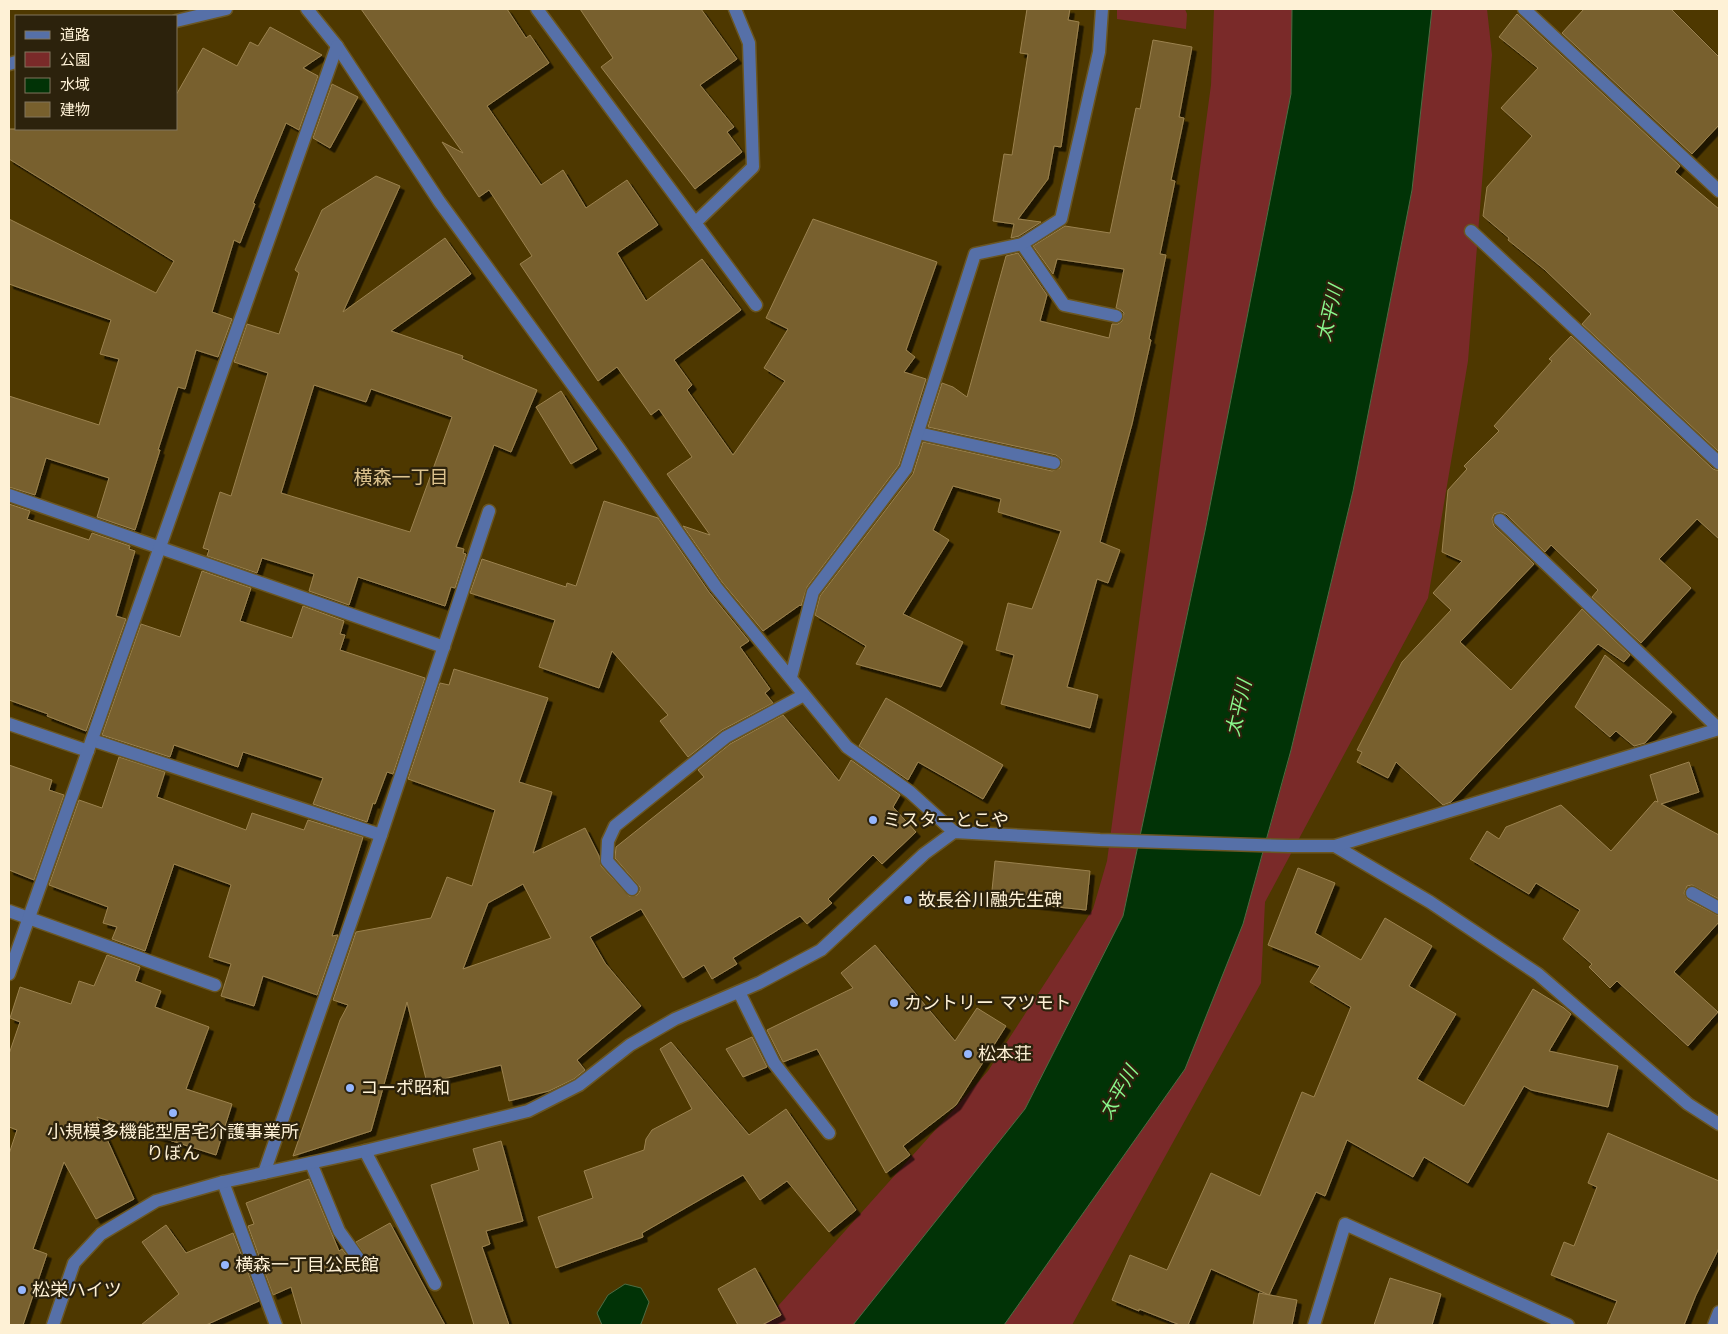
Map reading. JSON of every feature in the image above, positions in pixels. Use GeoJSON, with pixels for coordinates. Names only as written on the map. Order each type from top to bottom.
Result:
{"type":"FeatureCollection","features":[{"type":"Feature","properties":{"kind":"street"},"geometry":{"type":"LineString","coordinates":[[178,21],[226,9]]}},
{"type":"Feature","properties":{"kind":"street"},"geometry":{"type":"LineString","coordinates":[[307,9],[337,46],[439,201],[620,450],[716,587],[847,747],[910,792],[954,832],[1100,840],[1335,846],[1719,729],[1500,520]]}},
{"type":"Feature","properties":{"kind":"street"},"geometry":{"type":"LineString","coordinates":[[537,9],[756,304]]}},
{"type":"Feature","properties":{"kind":"street"},"geometry":{"type":"LineString","coordinates":[[696,222],[753,166],[748,43],[735,9]]}},
{"type":"Feature","properties":{"kind":"street"},"geometry":{"type":"LineString","coordinates":[[791,677],[812,592],[906,469],[975,254],[1022,244],[1062,219],[1099,52],[1102,9]]}},
{"type":"Feature","properties":{"kind":"street"},"geometry":{"type":"LineString","coordinates":[[1524,9],[1719,191]]}},
{"type":"Feature","properties":{"kind":"street"},"geometry":{"type":"LineString","coordinates":[[9,974],[337,46]]}},
{"type":"Feature","properties":{"kind":"street"},"geometry":{"type":"LineString","coordinates":[[1471,231],[1719,463]]}},
{"type":"Feature","properties":{"kind":"street"},"geometry":{"type":"LineString","coordinates":[[1022,244],[1064,305],[1116,316]]}},
{"type":"Feature","properties":{"kind":"street"},"geometry":{"type":"LineString","coordinates":[[918,433],[1054,463]]}},
{"type":"Feature","properties":{"kind":"street"},"geometry":{"type":"LineString","coordinates":[[9,495],[444,647]]}},
{"type":"Feature","properties":{"kind":"street"},"geometry":{"type":"LineString","coordinates":[[264,1173],[382,835],[489,511]]}},
{"type":"Feature","properties":{"kind":"street"},"geometry":{"type":"LineString","coordinates":[[632,889],[607,861],[608,841],[616,826],[726,738],[804,695]]}},
{"type":"Feature","properties":{"kind":"street"},"geometry":{"type":"LineString","coordinates":[[9,724],[90,745],[382,835]]}},
{"type":"Feature","properties":{"kind":"street"},"geometry":{"type":"LineString","coordinates":[[54,1325],[74,1263],[101,1234],[156,1202],[223,1182],[365,1151],[528,1110],[579,1085],[630,1045],[675,1020],[759,983],[821,950],[924,854],[954,832]]}},
{"type":"Feature","properties":{"kind":"street"},"geometry":{"type":"LineString","coordinates":[[1335,846],[1430,902],[1538,974],[1688,1104],[1719,1124]]}},
{"type":"Feature","properties":{"kind":"street"},"geometry":{"type":"LineString","coordinates":[[1692,893],[1719,908]]}},
{"type":"Feature","properties":{"kind":"street"},"geometry":{"type":"LineString","coordinates":[[9,911],[215,985]]}},
{"type":"Feature","properties":{"kind":"street"},"geometry":{"type":"LineString","coordinates":[[739,992],[774,1063],[829,1133]]}},
{"type":"Feature","properties":{"kind":"street"},"geometry":{"type":"LineString","coordinates":[[365,1151],[435,1284]]}},
{"type":"Feature","properties":{"kind":"street"},"geometry":{"type":"LineString","coordinates":[[311,1163],[339,1231],[361,1262]]}},
{"type":"Feature","properties":{"kind":"street"},"geometry":{"type":"LineString","coordinates":[[223,1182],[276,1325]]}},
{"type":"Feature","properties":{"kind":"street"},"geometry":{"type":"LineString","coordinates":[[1314,1325],[1345,1224],[1568,1325]]}},
{"type":"Feature","properties":{"kind":"street"},"geometry":{"type":"LineString","coordinates":[[1714,1325],[1719,1312]]}},
{"type":"Feature","properties":{"kind":"green space"},"geometry":{"type":"Polygon","coordinates":[[[1117,9],[1185,9],[1187,14],[1186,29],[1117,19],[1117,9]]]}},
{"type":"Feature","properties":{"kind":"green space"},"geometry":{"type":"Polygon","coordinates":[[[1214,9],[1292,9],[1291,94],[1205,531],[1123,916],[1025,1109],[855,1325],[761,1325],[988,1071],[1093,909],[1107,861],[1211,85],[1214,9]]]}},
{"type":"Feature","properties":{"kind":"green space"},"geometry":{"type":"Polygon","coordinates":[[[1432,9],[1487,9],[1492,55],[1468,361],[1428,598],[1265,902],[1261,983],[1072,1325],[1004,1325],[1185,1069],[1243,924],[1288,763],[1353,491],[1412,190],[1432,9]]]}},
{"type":"Feature","properties":{"kind":"water","name":"太平川"},"geometry":{"type":"Polygon","coordinates":[[[1292,9],[1432,9],[1412,190],[1353,491],[1291,750],[1243,924],[1185,1069],[1004,1325],[853,1325],[1025,1109],[1123,916],[1205,531],[1291,94],[1292,9]]]}},
{"type":"Feature","properties":{"kind":"water"},"geometry":{"type":"Polygon","coordinates":[[[625,1284],[641,1288],[649,1302],[641,1324],[602,1325],[597,1313],[608,1295],[625,1284]]]}},
{"type":"Feature","properties":{"kind":"building"},"geometry":{"type":"Polygon","coordinates":[[[361,9],[507,9],[526,38],[530,35],[549,63],[487,106],[541,185],[563,170],[586,208],[627,180],[658,225],[617,253],[646,301],[702,259],[741,310],[674,360],[692,385],[687,390],[733,455],[785,381],[764,368],[788,329],[766,318],[813,219],[937,262],[906,350],[915,357],[904,372],[926,379],[899,465],[807,587],[801,606],[763,631],[722,582],[683,526],[710,535],[667,474],[692,457],[659,409],[651,415],[617,367],[598,381],[520,264],[532,256],[489,190],[479,197],[442,142],[463,153],[361,9]]]}},
{"type":"Feature","properties":{"kind":"building"},"geometry":{"type":"Polygon","coordinates":[[[580,9],[701,9],[737,59],[700,85],[734,127],[727,132],[742,152],[695,189],[601,67],[613,58],[580,9]]]}},
{"type":"Feature","properties":{"kind":"building"},"geometry":{"type":"Polygon","coordinates":[[[1027,9],[1070,9],[1068,20],[1079,22],[1061,147],[1054,146],[1048,179],[1018,219],[1041,222],[1019,236],[1011,238],[1014,224],[993,221],[1004,154],[1012,155],[1028,54],[1020,53],[1027,9]]]}},
{"type":"Feature","properties":{"kind":"building"},"geometry":{"type":"Polygon","coordinates":[[[1584,9],[1671,9],[1719,57],[1719,125],[1692,154],[1562,33],[1584,9]]]}},
{"type":"Feature","properties":{"kind":"building"},"geometry":{"type":"Polygon","coordinates":[[[1517,14],[1680,166],[1675,172],[1719,209],[1719,452],[1582,324],[1591,314],[1544,269],[1508,240],[1509,238],[1483,216],[1487,187],[1532,136],[1501,108],[1538,68],[1499,37],[1517,14]]]}},
{"type":"Feature","properties":{"kind":"building"},"geometry":{"type":"Polygon","coordinates":[[[270,27],[322,55],[303,68],[318,76],[299,130],[286,123],[253,203],[255,204],[240,243],[234,240],[212,312],[232,319],[218,357],[196,350],[185,389],[178,387],[135,530],[97,517],[109,478],[46,458],[35,495],[9,487],[9,396],[99,425],[119,359],[100,354],[111,320],[9,284],[9,219],[156,293],[174,261],[9,159],[9,129],[178,130],[178,92],[203,48],[237,66],[250,42],[258,46],[270,27]]]}},
{"type":"Feature","properties":{"kind":"building"},"geometry":{"type":"Polygon","coordinates":[[[1153,40],[1192,47],[1179,117],[1184,118],[1171,180],[1175,181],[1160,254],[1166,255],[1149,339],[1151,340],[1132,424],[1100,542],[1120,550],[1108,583],[1097,579],[1067,687],[1098,695],[1090,728],[1001,704],[1014,655],[996,650],[1008,603],[1032,609],[1061,531],[998,512],[1001,499],[953,486],[933,530],[949,540],[903,614],[963,642],[941,687],[856,664],[866,646],[815,615],[820,596],[913,474],[923,442],[1052,471],[1060,468],[1062,460],[1056,455],[928,427],[942,383],[953,387],[967,397],[1006,256],[1018,253],[1047,295],[1040,321],[1109,338],[1112,324],[1118,324],[1122,321],[1124,313],[1116,308],[1124,269],[1057,259],[1053,274],[1033,246],[1065,226],[1110,233],[1136,108],[1140,109],[1153,40]]]}},
{"type":"Feature","properties":{"kind":"building"},"geometry":{"type":"Polygon","coordinates":[[[332,84],[358,97],[330,148],[313,138],[332,84]]]}},
{"type":"Feature","properties":{"kind":"building"},"geometry":{"type":"Polygon","coordinates":[[[376,176],[400,186],[343,312],[445,238],[471,274],[391,331],[463,356],[462,359],[537,390],[511,452],[494,445],[456,547],[464,549],[463,553],[466,554],[455,588],[451,587],[445,606],[358,577],[349,605],[309,591],[314,574],[262,558],[257,573],[207,556],[209,550],[203,548],[220,492],[231,496],[268,373],[234,362],[247,324],[279,334],[299,273],[295,270],[322,210],[376,176]],[[314,385],[281,493],[410,532],[452,417],[371,389],[366,402],[314,385]]]}},
{"type":"Feature","properties":{"kind":"building"},"geometry":{"type":"Polygon","coordinates":[[[1571,336],[1713,469],[1719,471],[1719,539],[1697,519],[1659,559],[1691,588],[1641,643],[1592,597],[1598,590],[1551,545],[1545,552],[1506,514],[1501,512],[1494,514],[1492,519],[1494,526],[1534,564],[1460,642],[1511,690],[1582,609],[1630,655],[1624,662],[1598,644],[1451,802],[1443,805],[1396,762],[1388,778],[1357,762],[1362,752],[1357,750],[1402,662],[1451,610],[1433,593],[1462,561],[1442,552],[1448,490],[1467,469],[1464,466],[1499,431],[1494,426],[1552,361],[1549,359],[1571,336]]]}},
{"type":"Feature","properties":{"kind":"building"},"geometry":{"type":"Polygon","coordinates":[[[561,391],[597,449],[571,464],[536,407],[561,391]]]}},
{"type":"Feature","properties":{"kind":"building"},"geometry":{"type":"Polygon","coordinates":[[[604,501],[658,518],[709,592],[749,641],[740,647],[770,689],[765,693],[773,703],[722,730],[688,757],[660,721],[668,715],[612,651],[599,688],[539,667],[555,620],[470,593],[482,559],[566,587],[567,583],[576,586],[604,501]]]}},
{"type":"Feature","properties":{"kind":"building"},"geometry":{"type":"Polygon","coordinates":[[[9,504],[30,511],[27,519],[89,540],[92,533],[130,546],[129,549],[135,551],[116,616],[126,619],[86,731],[47,716],[48,714],[9,700],[9,504]]]}},
{"type":"Feature","properties":{"kind":"building"},"geometry":{"type":"Polygon","coordinates":[[[202,571],[251,588],[240,621],[292,638],[303,606],[344,621],[340,634],[345,635],[340,650],[425,678],[393,774],[387,772],[367,822],[313,804],[323,778],[243,752],[238,767],[174,745],[170,757],[102,735],[141,624],[180,637],[202,571]]]}},
{"type":"Feature","properties":{"kind":"building"},"geometry":{"type":"Polygon","coordinates":[[[1605,655],[1672,712],[1645,743],[1634,746],[1616,731],[1610,737],[1575,707],[1605,655]]]}},
{"type":"Feature","properties":{"kind":"building"},"geometry":{"type":"Polygon","coordinates":[[[454,669],[548,698],[519,782],[552,792],[533,853],[585,828],[599,856],[601,866],[629,896],[637,895],[640,887],[615,858],[616,847],[704,777],[698,770],[730,744],[783,715],[839,781],[851,760],[900,795],[893,807],[916,832],[882,864],[873,855],[828,899],[832,903],[807,924],[800,916],[733,958],[737,964],[712,979],[704,965],[683,978],[641,909],[590,937],[605,963],[641,1006],[577,1060],[585,1070],[574,1079],[549,1091],[509,1101],[501,1065],[427,1083],[407,1002],[371,1131],[293,1156],[340,1020],[348,1005],[333,1000],[356,932],[431,918],[447,877],[472,886],[495,810],[408,779],[440,683],[449,685],[454,669]],[[523,884],[488,903],[463,969],[551,938],[523,884]]]}},
{"type":"Feature","properties":{"kind":"building"},"geometry":{"type":"Polygon","coordinates":[[[886,698],[1003,765],[983,799],[918,762],[908,780],[859,746],[886,698]]]}},
{"type":"Feature","properties":{"kind":"building"},"geometry":{"type":"Polygon","coordinates":[[[119,757],[165,772],[157,797],[246,830],[252,813],[304,830],[308,820],[363,837],[332,936],[338,935],[317,995],[263,976],[254,1006],[221,996],[231,964],[209,957],[231,885],[229,884],[174,864],[145,951],[112,939],[117,927],[103,923],[108,907],[49,885],[79,800],[102,808],[119,757]]]}},
{"type":"Feature","properties":{"kind":"building"},"geometry":{"type":"Polygon","coordinates":[[[1689,762],[1699,792],[1661,804],[1719,835],[1719,899],[1692,885],[1687,886],[1684,893],[1688,900],[1719,916],[1719,922],[1674,972],[1718,1012],[1688,1046],[1617,981],[1610,988],[1589,967],[1592,964],[1563,939],[1580,910],[1536,883],[1529,894],[1470,859],[1487,831],[1499,839],[1506,827],[1561,805],[1611,851],[1655,801],[1658,802],[1650,775],[1689,762]]]}},
{"type":"Feature","properties":{"kind":"building"},"geometry":{"type":"Polygon","coordinates":[[[9,765],[52,780],[49,790],[64,795],[34,880],[9,870],[9,765]]]}},
{"type":"Feature","properties":{"kind":"building"},"geometry":{"type":"Polygon","coordinates":[[[995,861],[1090,871],[1086,910],[991,900],[995,861]]]}},
{"type":"Feature","properties":{"kind":"building"},"geometry":{"type":"Polygon","coordinates":[[[1298,868],[1335,883],[1315,933],[1361,960],[1385,918],[1432,946],[1409,986],[1456,1014],[1417,1079],[1464,1106],[1533,989],[1571,1014],[1549,1051],[1618,1066],[1608,1107],[1531,1090],[1524,1086],[1468,1183],[1424,1157],[1413,1177],[1347,1140],[1325,1196],[1316,1192],[1269,1295],[1211,1269],[1188,1325],[1180,1325],[1112,1300],[1130,1255],[1167,1270],[1211,1173],[1260,1196],[1302,1092],[1314,1097],[1351,1007],[1310,982],[1320,966],[1268,945],[1298,868]]]}},
{"type":"Feature","properties":{"kind":"building"},"geometry":{"type":"Polygon","coordinates":[[[875,945],[955,1041],[977,1008],[1006,1026],[956,1105],[903,1146],[910,1155],[886,1173],[817,1049],[783,1062],[767,1030],[853,988],[841,973],[875,945]]]}},
{"type":"Feature","properties":{"kind":"building"},"geometry":{"type":"Polygon","coordinates":[[[107,955],[140,967],[135,981],[161,991],[155,1007],[209,1027],[186,1089],[232,1104],[216,1155],[97,1117],[134,1199],[96,1219],[64,1162],[33,1249],[47,1254],[23,1325],[9,1325],[9,1154],[17,1130],[9,1127],[9,1054],[20,1022],[10,1018],[20,987],[71,1004],[79,981],[94,986],[107,955]]]}},
{"type":"Feature","properties":{"kind":"building"},"geometry":{"type":"Polygon","coordinates":[[[752,1037],[767,1067],[743,1077],[726,1049],[752,1037]]]}},
{"type":"Feature","properties":{"kind":"building"},"geometry":{"type":"Polygon","coordinates":[[[671,1042],[749,1135],[786,1109],[856,1210],[829,1232],[787,1181],[760,1200],[743,1175],[642,1233],[643,1237],[556,1268],[538,1217],[593,1198],[584,1171],[644,1150],[646,1139],[652,1130],[692,1109],[660,1049],[671,1042]]]}},
{"type":"Feature","properties":{"kind":"building"},"geometry":{"type":"Polygon","coordinates":[[[1608,1133],[1719,1181],[1719,1248],[1684,1325],[1607,1325],[1617,1301],[1551,1275],[1564,1242],[1574,1246],[1597,1187],[1588,1183],[1608,1133]]]}},
{"type":"Feature","properties":{"kind":"building"},"geometry":{"type":"Polygon","coordinates":[[[501,1141],[523,1221],[486,1231],[490,1244],[482,1247],[509,1325],[474,1325],[431,1185],[479,1170],[473,1149],[501,1141]]]}},
{"type":"Feature","properties":{"kind":"building"},"geometry":{"type":"Polygon","coordinates":[[[309,1179],[339,1251],[342,1249],[357,1269],[365,1269],[369,1262],[356,1242],[390,1223],[445,1325],[302,1325],[291,1287],[273,1295],[248,1226],[254,1224],[246,1203],[309,1179]]]}},
{"type":"Feature","properties":{"kind":"building"},"geometry":{"type":"Polygon","coordinates":[[[166,1225],[186,1253],[233,1233],[259,1301],[206,1325],[141,1325],[179,1294],[142,1242],[166,1225]]]}},
{"type":"Feature","properties":{"kind":"building"},"geometry":{"type":"Polygon","coordinates":[[[755,1268],[781,1315],[762,1325],[738,1325],[718,1289],[755,1268]]]}},
{"type":"Feature","properties":{"kind":"building"},"geometry":{"type":"Polygon","coordinates":[[[1390,1278],[1441,1294],[1432,1325],[1374,1325],[1390,1278]]]}},
{"type":"Feature","properties":{"kind":"building"},"geometry":{"type":"Polygon","coordinates":[[[1259,1293],[1297,1300],[1292,1325],[1253,1325],[1259,1293]]]}},
{"type":"Feature","properties":{"kind":"place","name":"ミスターとこや"},"geometry":{"type":"Point","coordinates":[873,820]}},
{"type":"Feature","properties":{"kind":"place","name":"故長谷川融先生碑"},"geometry":{"type":"Point","coordinates":[908,900]}},
{"type":"Feature","properties":{"kind":"place","name":"カントリー マツモト"},"geometry":{"type":"Point","coordinates":[894,1003]}},
{"type":"Feature","properties":{"kind":"place","name":"松本荘"},"geometry":{"type":"Point","coordinates":[968,1054]}},
{"type":"Feature","properties":{"kind":"place","name":"コーポ昭和"},"geometry":{"type":"Point","coordinates":[350,1088]}},
{"type":"Feature","properties":{"kind":"place","name":"小規模多機能型居宅介護事業所 りぼん"},"geometry":{"type":"Point","coordinates":[173,1113]}},
{"type":"Feature","properties":{"kind":"place","name":"横森一丁目公民館"},"geometry":{"type":"Point","coordinates":[225,1265]}},
{"type":"Feature","properties":{"kind":"place","name":"松栄ハイツ"},"geometry":{"type":"Point","coordinates":[22,1290]}},
{"type":"Feature","properties":{"kind":"district","name":"横森一丁目"},"geometry":{"type":"Point","coordinates":[401,477]}}]}
